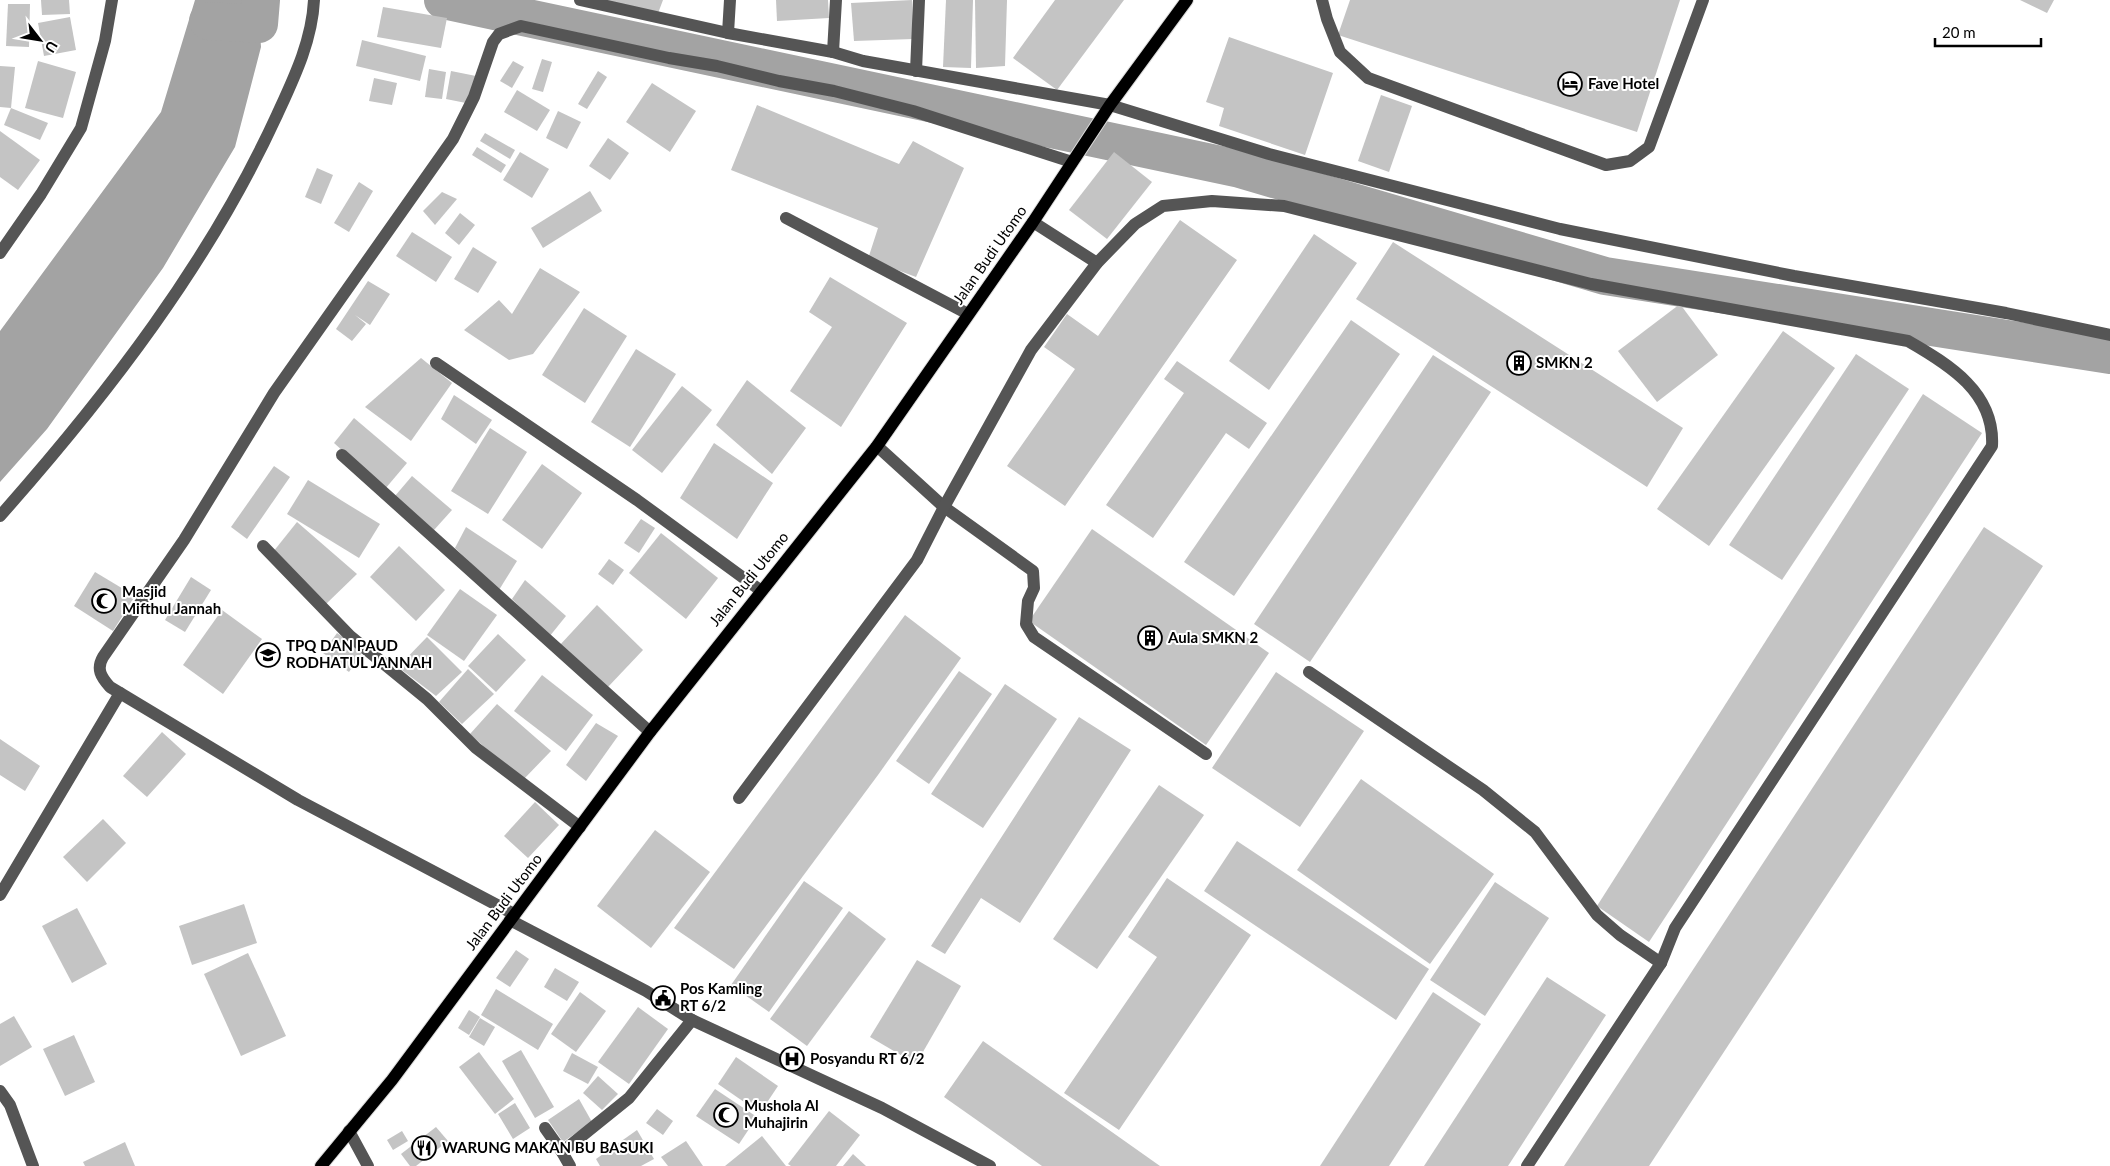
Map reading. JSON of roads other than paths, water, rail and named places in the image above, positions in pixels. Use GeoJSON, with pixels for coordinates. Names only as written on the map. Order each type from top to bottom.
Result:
{"type":"FeatureCollection","features":[{"type":"Feature","properties":{"kind":"main road","name":"Jalan Budi Utomo"},"geometry":{"type":"LineString","coordinates":[[321,1166],[392,1080],[650,732],[760,590],[877,446],[1033,222],[1110,105],[1187,0]]}},
{"type":"Feature","properties":{"kind":"street"},"geometry":{"type":"LineString","coordinates":[[0,253],[41,194],[81,128],[105,41],[112,0]]}},
{"type":"Feature","properties":{"kind":"street"},"geometry":{"type":"LineString","coordinates":[[0,516],[62,445],[161,317],[244,184],[303,57],[314,0]]}},
{"type":"Feature","properties":{"kind":"street"},"geometry":{"type":"LineString","coordinates":[[580,0],[728,33],[833,52],[863,61],[1110,105],[1269,154],[1560,229],[1794,276],[2006,313],[2110,335]]}},
{"type":"Feature","properties":{"kind":"street"},"geometry":{"type":"LineString","coordinates":[[728,33],[730,0]]}},
{"type":"Feature","properties":{"kind":"street"},"geometry":{"type":"LineString","coordinates":[[833,52],[836,0]]}},
{"type":"Feature","properties":{"kind":"street"},"geometry":{"type":"LineString","coordinates":[[916,71],[919,0]]}},
{"type":"Feature","properties":{"kind":"street"},"geometry":{"type":"LineString","coordinates":[[1322,0],[1326,19],[1340,52],[1368,78],[1606,165],[1630,161],[1649,147],[1703,0]]}},
{"type":"Feature","properties":{"kind":"street"},"geometry":{"type":"LineString","coordinates":[[990,1166],[882,1108],[692,1020],[646,990],[298,800],[110,687],[102,679],[99,668],[100,662],[184,540],[274,393],[453,139],[474,97],[493,42],[504,31],[521,26],[834,91],[1075,157]]}},
{"type":"Feature","properties":{"kind":"street"},"geometry":{"type":"LineString","coordinates":[[739,798],[917,560],[944,507],[1031,350],[1097,263],[1135,224],[1164,206],[1212,200],[1284,206],[1591,284],[1908,341],[1941,360],[1970,386],[1983,403],[1991,420],[1992,446],[1675,928],[1661,963],[1527,1166]]}},
{"type":"Feature","properties":{"kind":"street"},"geometry":{"type":"LineString","coordinates":[[786,218],[968,314]]}},
{"type":"Feature","properties":{"kind":"street"},"geometry":{"type":"LineString","coordinates":[[1033,222],[1097,263]]}},
{"type":"Feature","properties":{"kind":"street"},"geometry":{"type":"LineString","coordinates":[[436,363],[637,500],[760,590]]}},
{"type":"Feature","properties":{"kind":"street"},"geometry":{"type":"LineString","coordinates":[[877,446],[944,507],[1033,571],[1034,588],[1028,601],[1026,624],[1034,637],[1206,754]]}},
{"type":"Feature","properties":{"kind":"street"},"geometry":{"type":"LineString","coordinates":[[342,455],[650,732]]}},
{"type":"Feature","properties":{"kind":"street"},"geometry":{"type":"LineString","coordinates":[[263,546],[350,636],[428,699],[476,748],[580,827]]}},
{"type":"Feature","properties":{"kind":"street"},"geometry":{"type":"LineString","coordinates":[[1309,672],[1483,790],[1535,832],[1597,915],[1620,935],[1661,963]]}},
{"type":"Feature","properties":{"kind":"street"},"geometry":{"type":"LineString","coordinates":[[0,895],[120,693]]}},
{"type":"Feature","properties":{"kind":"street"},"geometry":{"type":"LineString","coordinates":[[562,1152],[629,1098],[692,1020]]}},
{"type":"Feature","properties":{"kind":"street"},"geometry":{"type":"LineString","coordinates":[[0,1091],[10,1105],[33,1166]]}},
{"type":"Feature","properties":{"kind":"street"},"geometry":{"type":"LineString","coordinates":[[545,1128],[570,1166]]}},
{"type":"Feature","properties":{"kind":"street"},"geometry":{"type":"LineString","coordinates":[[349,1131],[368,1166]]}},
{"type":"Feature","properties":{"kind":"waterway"},"geometry":{"type":"LineString","coordinates":[[208,21],[259,24],[261,0]]}},
{"type":"Feature","properties":{"kind":"waterway"},"geometry":{"type":"LineString","coordinates":[[443,0],[1240,169],[1605,276],[2110,355]]}},
{"type":"Feature","properties":{"kind":"place","name":"Fave Hotel"},"geometry":{"type":"Point","coordinates":[1570,84]}},
{"type":"Feature","properties":{"kind":"place","name":"SMKN 2"},"geometry":{"type":"Point","coordinates":[1519,363]}},
{"type":"Feature","properties":{"kind":"place","name":"Masjid Mifthul Jannah"},"geometry":{"type":"Point","coordinates":[104,601]}},
{"type":"Feature","properties":{"kind":"place","name":"Aula SMKN 2"},"geometry":{"type":"Point","coordinates":[1150,638]}},
{"type":"Feature","properties":{"kind":"place","name":"TPQ DAN PAUD RODHATUL JANNAH"},"geometry":{"type":"Point","coordinates":[268,655]}},
{"type":"Feature","properties":{"kind":"place","name":"Pos Kamling RT 6/2"},"geometry":{"type":"Point","coordinates":[663,998]}},
{"type":"Feature","properties":{"kind":"place","name":"Posyandu RT 6/2"},"geometry":{"type":"Point","coordinates":[792,1059]}},
{"type":"Feature","properties":{"kind":"place","name":"Mushola Al Muhajirin"},"geometry":{"type":"Point","coordinates":[726,1115]}},
{"type":"Feature","properties":{"kind":"place","name":"WARUNG MAKAN BU BASUKI"},"geometry":{"type":"Point","coordinates":[424,1148]}}]}
